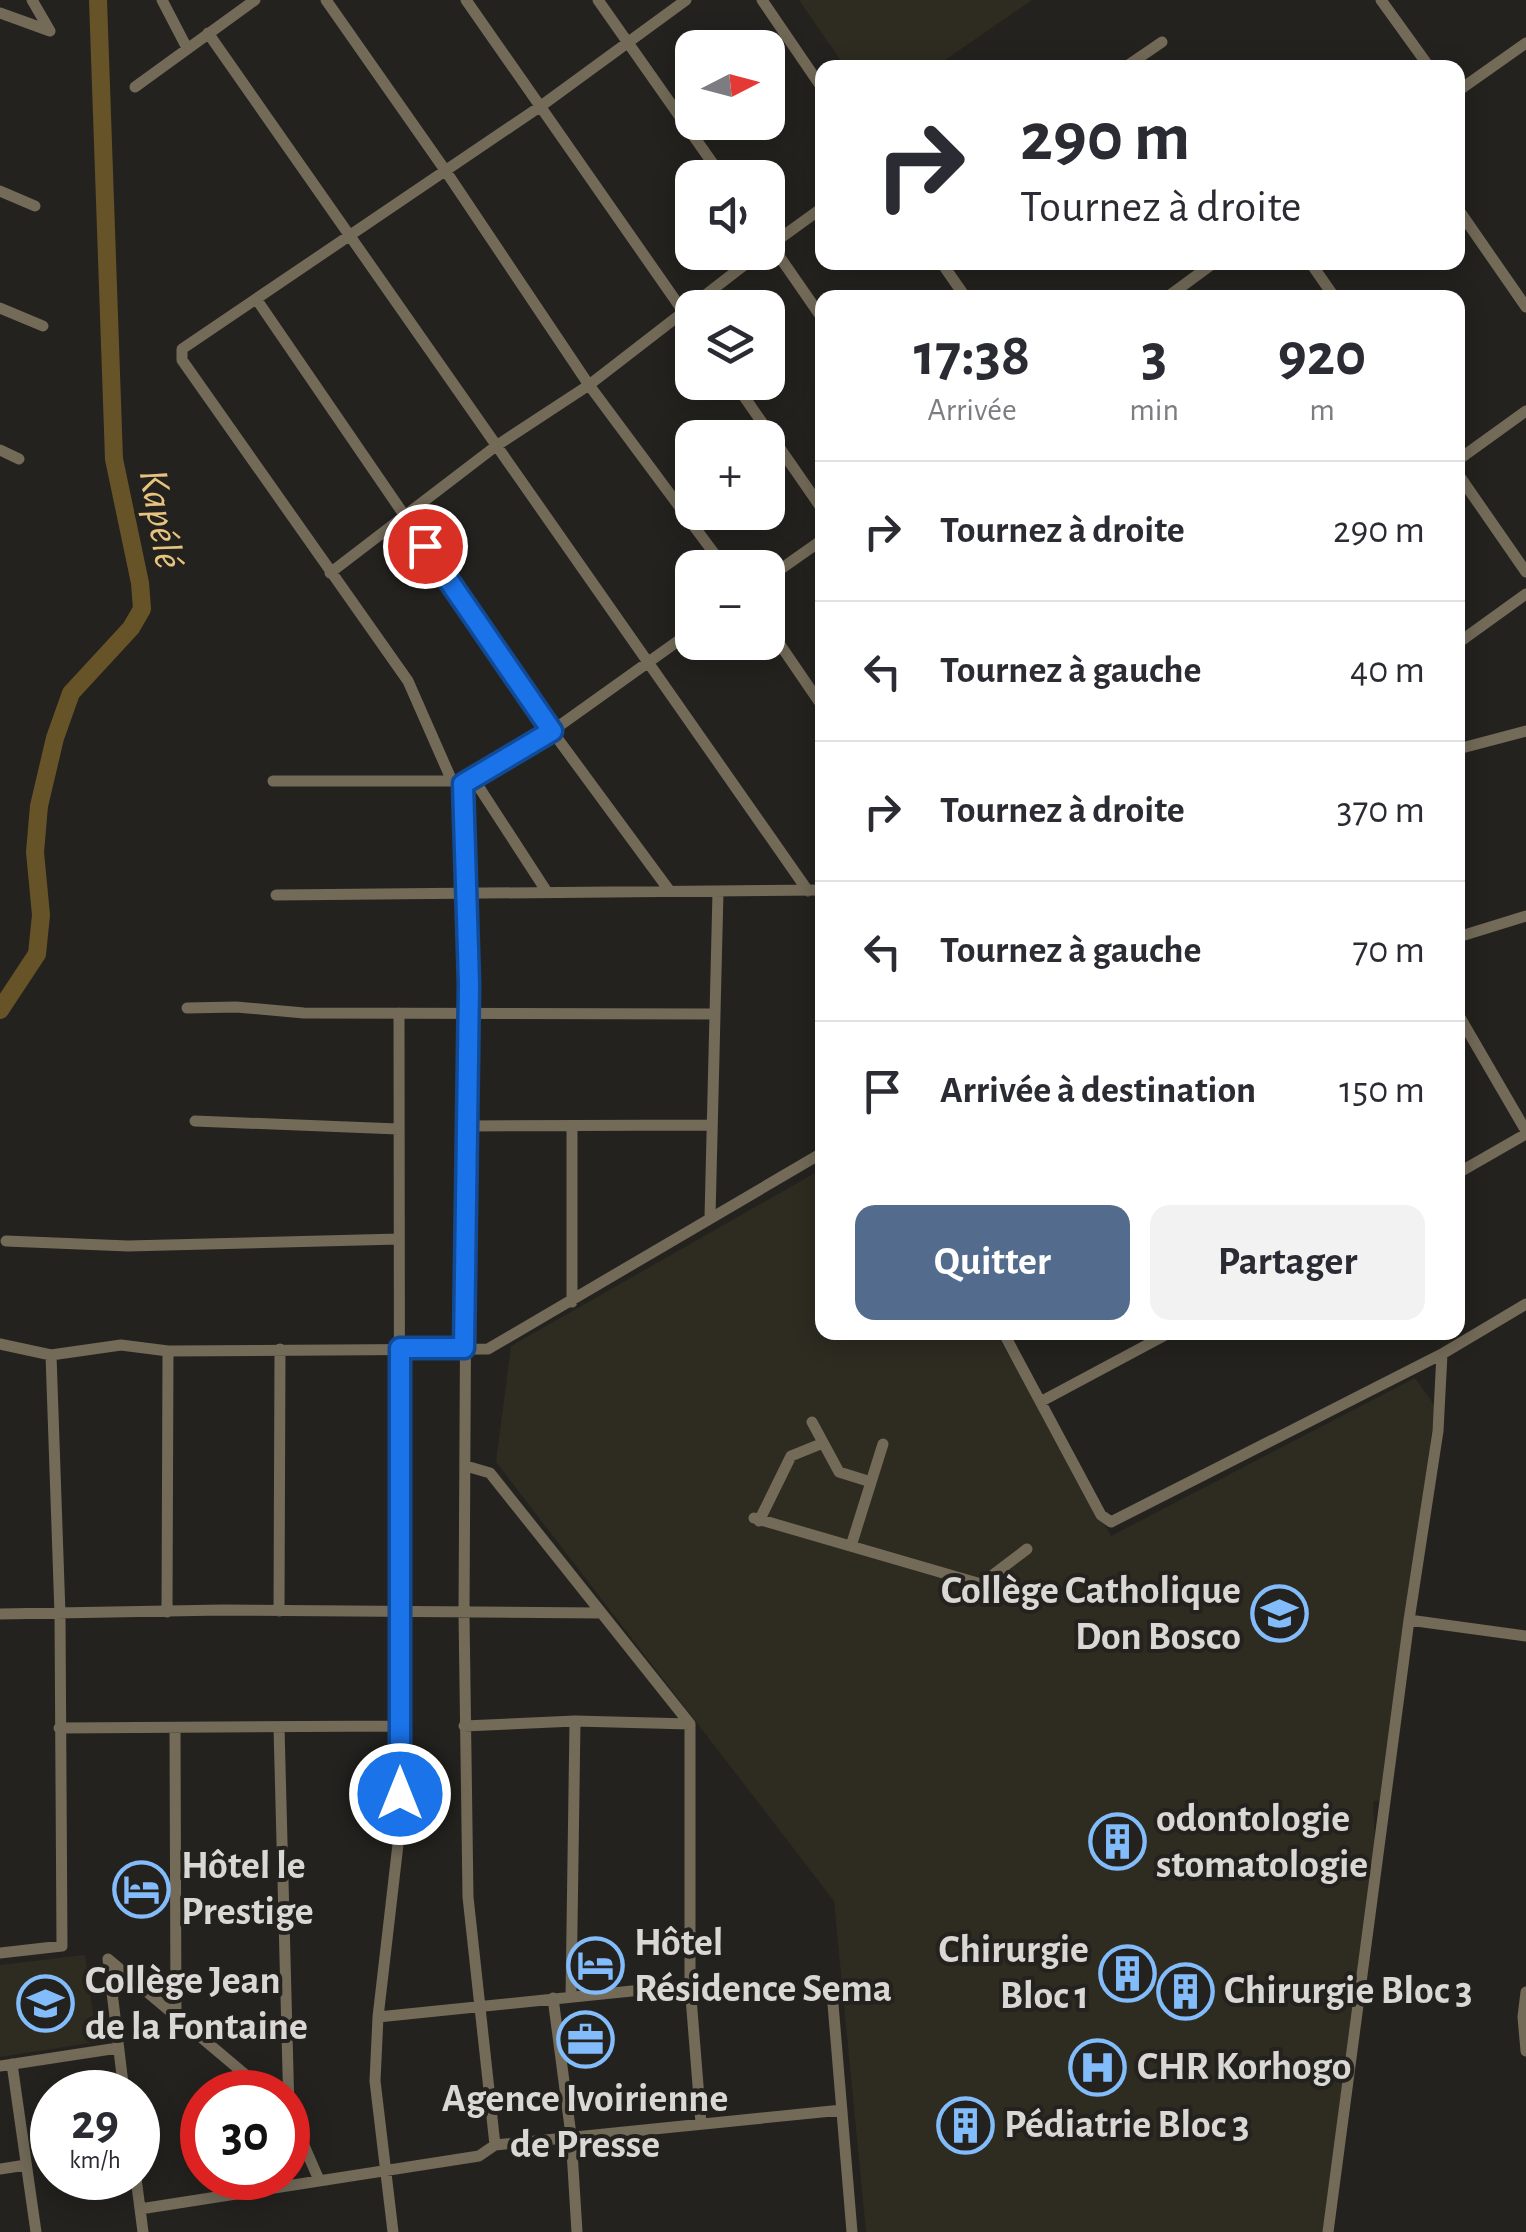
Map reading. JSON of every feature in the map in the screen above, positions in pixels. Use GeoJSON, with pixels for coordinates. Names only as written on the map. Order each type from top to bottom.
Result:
{"type":"FeatureCollection","features":[{"type":"Feature","properties":{"kind":"street"},"geometry":{"type":"LineString","coordinates":[[0,13],[50,32],[32,0]]}},
{"type":"Feature","properties":{"kind":"street"},"geometry":{"type":"LineString","coordinates":[[162,0],[187,48]]}},
{"type":"Feature","properties":{"kind":"street"},"geometry":{"type":"LineString","coordinates":[[135,88],[256,0]]}},
{"type":"Feature","properties":{"kind":"street"},"geometry":{"type":"LineString","coordinates":[[326,0],[589,384],[712,550]]}},
{"type":"Feature","properties":{"kind":"street"},"geometry":{"type":"LineString","coordinates":[[466,0],[675,299]]}},
{"type":"Feature","properties":{"kind":"street"},"geometry":{"type":"LineString","coordinates":[[598,0],[710,160]]}},
{"type":"Feature","properties":{"kind":"street"},"geometry":{"type":"LineString","coordinates":[[547,892],[463,781],[408,681],[182,360],[182,349],[542,106],[686,0]]}},
{"type":"Feature","properties":{"kind":"street"},"geometry":{"type":"LineString","coordinates":[[762,0],[815,78]]}},
{"type":"Feature","properties":{"kind":"street"},"geometry":{"type":"LineString","coordinates":[[1387,2],[1425,60]]}},
{"type":"Feature","properties":{"kind":"street"},"geometry":{"type":"LineString","coordinates":[[208,33],[808,891]]}},
{"type":"Feature","properties":{"kind":"street"},"geometry":{"type":"LineString","coordinates":[[1136,60],[1162,42]]}},
{"type":"Feature","properties":{"kind":"street"},"geometry":{"type":"LineString","coordinates":[[1465,87],[1525,47]]}},
{"type":"Feature","properties":{"kind":"street"},"geometry":{"type":"LineString","coordinates":[[0,191],[35,206]]}},
{"type":"Feature","properties":{"kind":"street"},"geometry":{"type":"LineString","coordinates":[[785,234],[815,213]]}},
{"type":"Feature","properties":{"kind":"street"},"geometry":{"type":"LineString","coordinates":[[1465,218],[1526,307]]}},
{"type":"Feature","properties":{"kind":"street"},"geometry":{"type":"LineString","coordinates":[[712,290],[737,270]]}},
{"type":"Feature","properties":{"kind":"street"},"geometry":{"type":"LineString","coordinates":[[785,270],[815,309]]}},
{"type":"Feature","properties":{"kind":"street"},"geometry":{"type":"LineString","coordinates":[[1177,290],[1204,270]]}},
{"type":"Feature","properties":{"kind":"street"},"geometry":{"type":"LineString","coordinates":[[257,300],[552,731],[669,890]]}},
{"type":"Feature","properties":{"kind":"street"},"geometry":{"type":"LineString","coordinates":[[0,308],[43,326]]}},
{"type":"Feature","properties":{"kind":"street"},"geometry":{"type":"LineString","coordinates":[[330,573],[496,446],[589,384],[675,319]]}},
{"type":"Feature","properties":{"kind":"street"},"geometry":{"type":"LineString","coordinates":[[746,400],[815,500]]}},
{"type":"Feature","properties":{"kind":"street"},"geometry":{"type":"LineString","coordinates":[[1465,455],[1526,412]]}},
{"type":"Feature","properties":{"kind":"street"},"geometry":{"type":"LineString","coordinates":[[0,450],[19,459]]}},
{"type":"Feature","properties":{"kind":"street"},"geometry":{"type":"LineString","coordinates":[[1465,484],[1526,572]]}},
{"type":"Feature","properties":{"kind":"street"},"geometry":{"type":"LineString","coordinates":[[785,566],[815,545]]}},
{"type":"Feature","properties":{"kind":"street"},"geometry":{"type":"LineString","coordinates":[[1465,637],[1526,594]]}},
{"type":"Feature","properties":{"kind":"street"},"geometry":{"type":"LineString","coordinates":[[273,781],[463,781],[552,731],[675,643]]}},
{"type":"Feature","properties":{"kind":"street"},"geometry":{"type":"LineString","coordinates":[[785,652],[815,696]]}},
{"type":"Feature","properties":{"kind":"street"},"geometry":{"type":"LineString","coordinates":[[1465,746],[1526,731]]}},
{"type":"Feature","properties":{"kind":"street"},"geometry":{"type":"LineString","coordinates":[[463,781],[469,1014],[464,1348],[468,1898],[495,2145]]}},
{"type":"Feature","properties":{"kind":"street"},"geometry":{"type":"LineString","coordinates":[[276,895],[815,890]]}},
{"type":"Feature","properties":{"kind":"street"},"geometry":{"type":"LineString","coordinates":[[710,1217],[718,892]]}},
{"type":"Feature","properties":{"kind":"street"},"geometry":{"type":"LineString","coordinates":[[1465,935],[1526,916]]}},
{"type":"Feature","properties":{"kind":"street"},"geometry":{"type":"LineString","coordinates":[[187,1008],[713,1014]]}},
{"type":"Feature","properties":{"kind":"street"},"geometry":{"type":"LineString","coordinates":[[392,2232],[375,2081],[378,2016],[400,1827],[399,1013]]}},
{"type":"Feature","properties":{"kind":"street"},"geometry":{"type":"LineString","coordinates":[[1465,1029],[1526,1132],[1465,1170]]}},
{"type":"Feature","properties":{"kind":"street"},"geometry":{"type":"LineString","coordinates":[[195,1121],[398,1129]]}},
{"type":"Feature","properties":{"kind":"street"},"geometry":{"type":"LineString","coordinates":[[467,1126],[712,1125]]}},
{"type":"Feature","properties":{"kind":"street"},"geometry":{"type":"LineString","coordinates":[[572,1128],[572,1302]]}},
{"type":"Feature","properties":{"kind":"street"},"geometry":{"type":"LineString","coordinates":[[0,1344],[51,1356],[122,1344],[168,1351],[488,1350],[815,1156]]}},
{"type":"Feature","properties":{"kind":"street"},"geometry":{"type":"LineString","coordinates":[[6,1241],[128,1246],[399,1239]]}},
{"type":"Feature","properties":{"kind":"street"},"geometry":{"type":"LineString","coordinates":[[1007,1340],[1101,1515],[1111,1522],[1442,1354],[1526,1304]]}},
{"type":"Feature","properties":{"kind":"street"},"geometry":{"type":"LineString","coordinates":[[1042,1402],[1156,1340]]}},
{"type":"Feature","properties":{"kind":"street"},"geometry":{"type":"LineString","coordinates":[[279,1611],[280,1349]]}},
{"type":"Feature","properties":{"kind":"street"},"geometry":{"type":"LineString","coordinates":[[167,1612],[168,1351]]}},
{"type":"Feature","properties":{"kind":"street"},"geometry":{"type":"LineString","coordinates":[[1328,2232],[1409,1620],[1438,1431],[1442,1354]]}},
{"type":"Feature","properties":{"kind":"street"},"geometry":{"type":"LineString","coordinates":[[0,1953],[62,1946],[60,1614],[51,1356]]}},
{"type":"Feature","properties":{"kind":"street"},"geometry":{"type":"LineString","coordinates":[[812,1422],[839,1472],[870,1482]]}},
{"type":"Feature","properties":{"kind":"street"},"geometry":{"type":"LineString","coordinates":[[823,1443],[791,1456],[756,1520],[980,1584],[1027,1549]]}},
{"type":"Feature","properties":{"kind":"street"},"geometry":{"type":"LineString","coordinates":[[851,1546],[883,1444]]}},
{"type":"Feature","properties":{"kind":"street"},"geometry":{"type":"LineString","coordinates":[[466,1466],[490,1474],[690,1724],[690,1985],[701,2123]]}},
{"type":"Feature","properties":{"kind":"street"},"geometry":{"type":"LineString","coordinates":[[0,1614],[601,1613]]}},
{"type":"Feature","properties":{"kind":"street"},"geometry":{"type":"LineString","coordinates":[[1409,1620],[1526,1636]]}},
{"type":"Feature","properties":{"kind":"street"},"geometry":{"type":"LineString","coordinates":[[464,1726],[575,1722],[690,1724]]}},
{"type":"Feature","properties":{"kind":"street"},"geometry":{"type":"LineString","coordinates":[[571,1997],[575,1722]]}},
{"type":"Feature","properties":{"kind":"street"},"geometry":{"type":"LineString","coordinates":[[59,1728],[400,1726]]}},
{"type":"Feature","properties":{"kind":"street"},"geometry":{"type":"LineString","coordinates":[[278,1727],[287,2070]]}},
{"type":"Feature","properties":{"kind":"street"},"geometry":{"type":"LineString","coordinates":[[175,1728],[176,2018]]}},
{"type":"Feature","properties":{"kind":"street"},"geometry":{"type":"LineString","coordinates":[[121,2070],[108,1959],[239,2070]]}},
{"type":"Feature","properties":{"kind":"street"},"geometry":{"type":"LineString","coordinates":[[378,2016],[690,1985]]}},
{"type":"Feature","properties":{"kind":"street"},"geometry":{"type":"LineString","coordinates":[[832,1992],[852,2232]]}},
{"type":"Feature","properties":{"kind":"street"},"geometry":{"type":"LineString","coordinates":[[1526,1992],[1522,2017],[1526,2052]]}},
{"type":"Feature","properties":{"kind":"street"},"geometry":{"type":"LineString","coordinates":[[554,1998],[571,2136],[577,2232]]}},
{"type":"Feature","properties":{"kind":"street"},"geometry":{"type":"LineString","coordinates":[[36,2232],[6,2065],[118,2048]]}},
{"type":"Feature","properties":{"kind":"street"},"geometry":{"type":"LineString","coordinates":[[140,2209],[479,2156],[495,2145],[842,2110]]}},
{"type":"Feature","properties":{"kind":"street"},"geometry":{"type":"LineString","coordinates":[[310,2158],[320,2180]]}},
{"type":"Feature","properties":{"kind":"street"},"geometry":{"type":"LineString","coordinates":[[0,2169],[26,2165]]}},
{"type":"Feature","properties":{"kind":"street"},"geometry":{"type":"LineString","coordinates":[[139,2200],[143,2232]]}},
{"type":"Feature","properties":{"kind":"shaded area"},"geometry":{"type":"Polygon","coordinates":[[[799,0],[1032,0],[945,60],[840,60],[799,0]]]}},
{"type":"Feature","properties":{"kind":"shaded area"},"geometry":{"type":"Polygon","coordinates":[[[815,1173],[815,1340],[1000,1340],[1111,1536],[1415,1378],[1435,1406],[1383,1799],[1373,1802],[1375,1849],[1323,2232],[866,2232],[834,1901],[496,1462],[511,1346],[815,1173]]]}},
{"type":"Feature","properties":{"kind":"shaded area","name":"Collège Jean de la Fontaine"},"geometry":{"type":"Polygon","coordinates":[[[85,1955],[97,2042],[0,2057],[0,1965],[85,1955]]]}},
{"type":"Feature","properties":{"kind":"waterway","name":"Kapélé"},"geometry":{"type":"LineString","coordinates":[[0,1010],[37,954],[41,915],[35,852],[39,806],[55,738],[71,693],[131,628],[142,609],[114,459],[98,0]]}},
{"type":"Feature","properties":{"kind":"place","name":"Collège Catholique Don Bosco"},"geometry":{"type":"Point","coordinates":[1280,1614]}},
{"type":"Feature","properties":{"kind":"place","name":"odontologie stomatologie"},"geometry":{"type":"Point","coordinates":[1117,1842]}},
{"type":"Feature","properties":{"kind":"place","name":"Hôtel le Prestige"},"geometry":{"type":"Point","coordinates":[142,1889]}},
{"type":"Feature","properties":{"kind":"place","name":"Hôtel Résidence Sema"},"geometry":{"type":"Point","coordinates":[595,1966]}},
{"type":"Feature","properties":{"kind":"place","name":"Chirurgie Bloc 1"},"geometry":{"type":"Point","coordinates":[1128,1973]}},
{"type":"Feature","properties":{"kind":"place","name":"Chirurgie Bloc 3"},"geometry":{"type":"Point","coordinates":[1185,1991]}},
{"type":"Feature","properties":{"kind":"place","name":"Collège Jean de la Fontaine"},"geometry":{"type":"Point","coordinates":[46,2004]}},
{"type":"Feature","properties":{"kind":"place","name":"Agence Ivoirienne de Presse"},"geometry":{"type":"Point","coordinates":[585,2040]}},
{"type":"Feature","properties":{"kind":"place","name":"CHR Korhogo"},"geometry":{"type":"Point","coordinates":[1098,2067]}},
{"type":"Feature","properties":{"kind":"place","name":"Pédiatrie Bloc 3"},"geometry":{"type":"Point","coordinates":[965,2125]}},
{"type":"Feature","properties":{"kind":"route"},"geometry":{"type":"LineString","coordinates":[[400,1794],[400,1348],[464,1348],[469,984],[463,784],[552,731],[425,546]]}}]}
